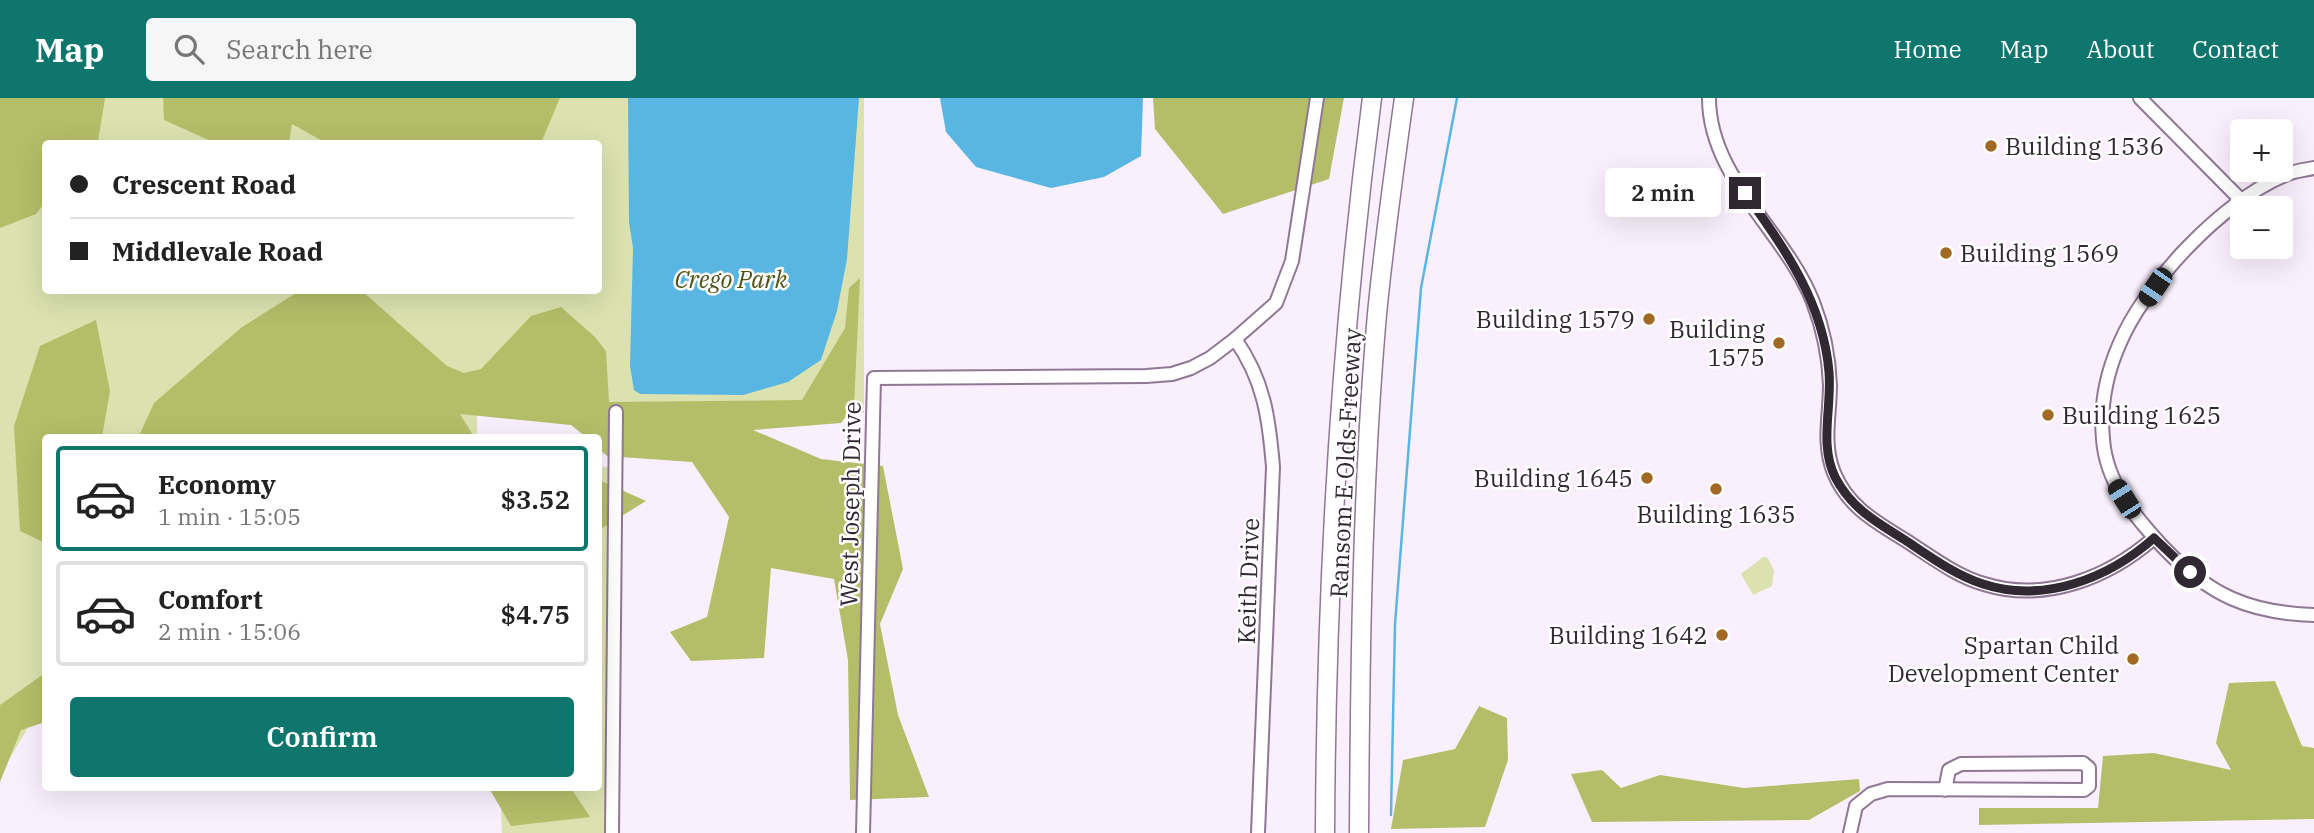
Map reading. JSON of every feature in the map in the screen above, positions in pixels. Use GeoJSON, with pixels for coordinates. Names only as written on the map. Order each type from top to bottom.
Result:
{"type":"FeatureCollection","features":[{"type":"Feature","properties":{"kind":"highway","name":"Ransom E Olds Freeway"},"geometry":{"type":"LineString","coordinates":[[1325,826],[1342,376],[1372,98]]}},
{"type":"Feature","properties":{"kind":"highway","name":"Ransom E Olds Freeway"},"geometry":{"type":"LineString","coordinates":[[1359,827],[1360,637],[1369,424],[1383,256],[1404,98]]}},
{"type":"Feature","properties":{"kind":"street"},"geometry":{"type":"LineString","coordinates":[[1235,339],[1266,314],[1285,285],[1292,261],[1317,98]]}},
{"type":"Feature","properties":{"kind":"street"},"geometry":{"type":"LineString","coordinates":[[1709,98],[1709,114],[1717,147],[1732,175],[1796,265],[1814,303],[1829,371],[1827,450],[1835,477],[1854,506],[1944,566],[1983,584],[2020,590],[2049,589],[2082,583],[2112,568],[2154,538]]}},
{"type":"Feature","properties":{"kind":"street"},"geometry":{"type":"LineString","coordinates":[[2140,98],[2237,196]]}},
{"type":"Feature","properties":{"kind":"street"},"geometry":{"type":"LineString","coordinates":[[2250,196],[2285,174],[2314,168]]}},
{"type":"Feature","properties":{"kind":"street"},"geometry":{"type":"LineString","coordinates":[[2230,211],[2198,239],[2155,287],[2119,344],[2103,398],[2103,441],[2113,481],[2135,517],[2212,591],[2286,615],[2314,615]]}},
{"type":"Feature","properties":{"kind":"street","name":"West Joseph Drive"},"geometry":{"type":"LineString","coordinates":[[863,833],[874,378],[1172,374],[1210,358],[1235,339]]}},
{"type":"Feature","properties":{"kind":"street","name":"Keith Drive"},"geometry":{"type":"LineString","coordinates":[[1235,339],[1256,372],[1266,411],[1273,467],[1258,833]]}},
{"type":"Feature","properties":{"kind":"street"},"geometry":{"type":"LineString","coordinates":[[611,833],[615,412]]}},
{"type":"Feature","properties":{"kind":"street"},"geometry":{"type":"LineString","coordinates":[[1850,833],[1856,806],[1871,794],[1888,789],[1944,790],[2084,790],[2089,786],[2089,768],[2083,763],[1961,764],[1950,770],[1944,790]]}},
{"type":"Feature","properties":{"kind":"green space","name":"Crego Park"},"geometry":{"type":"Polygon","coordinates":[[[0,98],[864,98],[864,413],[477,411],[477,434],[42,434],[42,704],[0,775],[0,98]]]}},
{"type":"Feature","properties":{"kind":"green space"},"geometry":{"type":"Polygon","coordinates":[[[0,98],[105,98],[98,140],[42,140],[42,206],[36,214],[0,228],[0,98]]]}},
{"type":"Feature","properties":{"kind":"green space"},"geometry":{"type":"Polygon","coordinates":[[[163,98],[560,98],[542,140],[321,140],[292,124],[289,140],[208,140],[164,120],[163,98]]]}},
{"type":"Feature","properties":{"kind":"green space"},"geometry":{"type":"Polygon","coordinates":[[[1153,98],[1344,98],[1329,179],[1223,214],[1155,129],[1153,98]]]}},
{"type":"Feature","properties":{"kind":"green space"},"geometry":{"type":"Polygon","coordinates":[[[860,278],[854,406],[841,423],[753,430],[821,459],[883,466],[903,569],[880,624],[898,715],[929,797],[850,800],[848,660],[834,579],[771,568],[764,658],[691,661],[670,632],[707,617],[729,517],[692,462],[607,456],[602,452],[602,434],[582,434],[571,425],[460,414],[472,434],[140,434],[154,403],[242,327],[294,294],[365,294],[447,366],[464,373],[481,369],[531,316],[561,307],[595,337],[606,351],[609,402],[802,400],[845,328],[849,288],[860,278]]]}},
{"type":"Feature","properties":{"kind":"green space"},"geometry":{"type":"Polygon","coordinates":[[[96,320],[110,391],[103,434],[42,434],[42,542],[20,531],[14,426],[40,346],[96,320]]]}},
{"type":"Feature","properties":{"kind":"green space"},"geometry":{"type":"Polygon","coordinates":[[[602,467],[610,467],[605,833],[502,833],[500,791],[602,791],[602,467]]]}},
{"type":"Feature","properties":{"kind":"green space"},"geometry":{"type":"Polygon","coordinates":[[[602,481],[646,501],[602,528],[602,481]]]}},
{"type":"Feature","properties":{"kind":"green space"},"geometry":{"type":"Polygon","coordinates":[[[1763,557],[1768,558],[1774,571],[1772,586],[1753,595],[1741,574],[1763,557]]]}},
{"type":"Feature","properties":{"kind":"green space"},"geometry":{"type":"Polygon","coordinates":[[[42,675],[42,723],[21,730],[0,782],[0,705],[42,675]]]}},
{"type":"Feature","properties":{"kind":"green space"},"geometry":{"type":"Polygon","coordinates":[[[2275,681],[2302,746],[2314,748],[2314,819],[1979,825],[1979,808],[2098,808],[2103,756],[2154,753],[2231,770],[2216,743],[2229,683],[2275,681]]]}},
{"type":"Feature","properties":{"kind":"green space"},"geometry":{"type":"Polygon","coordinates":[[[1479,706],[1507,718],[1508,760],[1485,827],[1391,829],[1403,760],[1455,749],[1479,706]]]}},
{"type":"Feature","properties":{"kind":"green space"},"geometry":{"type":"Polygon","coordinates":[[[1602,770],[1621,788],[1660,775],[1744,788],[1859,779],[1860,791],[1809,820],[1592,822],[1571,774],[1602,770]]]}},
{"type":"Feature","properties":{"kind":"green space"},"geometry":{"type":"Polygon","coordinates":[[[491,791],[573,791],[590,817],[511,826],[491,791]]]}},
{"type":"Feature","properties":{"kind":"water"},"geometry":{"type":"Polygon","coordinates":[[[628,98],[859,98],[847,259],[837,311],[821,360],[788,382],[743,395],[640,394],[634,390],[630,366],[633,248],[629,222],[628,98]]]}},
{"type":"Feature","properties":{"kind":"water"},"geometry":{"type":"Polygon","coordinates":[[[940,98],[1143,98],[1141,156],[1104,177],[1051,188],[976,167],[946,132],[940,98]]]}},
{"type":"Feature","properties":{"kind":"waterway"},"geometry":{"type":"LineString","coordinates":[[1391,815],[1395,624],[1421,288],[1457,98]]}},
{"type":"Feature","properties":{"kind":"place","name":"Building 1536"},"geometry":{"type":"Point","coordinates":[1991,146]}},
{"type":"Feature","properties":{"kind":"place","name":"Building 1569"},"geometry":{"type":"Point","coordinates":[1946,253]}},
{"type":"Feature","properties":{"kind":"place","name":"Building 1579"},"geometry":{"type":"Point","coordinates":[1649,319]}},
{"type":"Feature","properties":{"kind":"place","name":"Building 1575"},"geometry":{"type":"Point","coordinates":[1779,343]}},
{"type":"Feature","properties":{"kind":"place","name":"Building 1625"},"geometry":{"type":"Point","coordinates":[2048,415]}},
{"type":"Feature","properties":{"kind":"place","name":"Building 1645"},"geometry":{"type":"Point","coordinates":[1647,478]}},
{"type":"Feature","properties":{"kind":"place","name":"Building 1635"},"geometry":{"type":"Point","coordinates":[1716,489]}},
{"type":"Feature","properties":{"kind":"place","name":"Building 1642"},"geometry":{"type":"Point","coordinates":[1722,635]}},
{"type":"Feature","properties":{"kind":"place","name":"Spartan Child Development Center"},"geometry":{"type":"Point","coordinates":[2133,659]}},
{"type":"Feature","properties":{"kind":"route"},"geometry":{"type":"LineString","coordinates":[[1745,193],[1796,265],[1814,303],[1823,333],[1829,371],[1827,450],[1835,477],[1848,499],[1860,512],[1944,566],[1983,584],[2034,590],[2082,583],[2112,568],[2154,538],[2190,572]]}}]}
